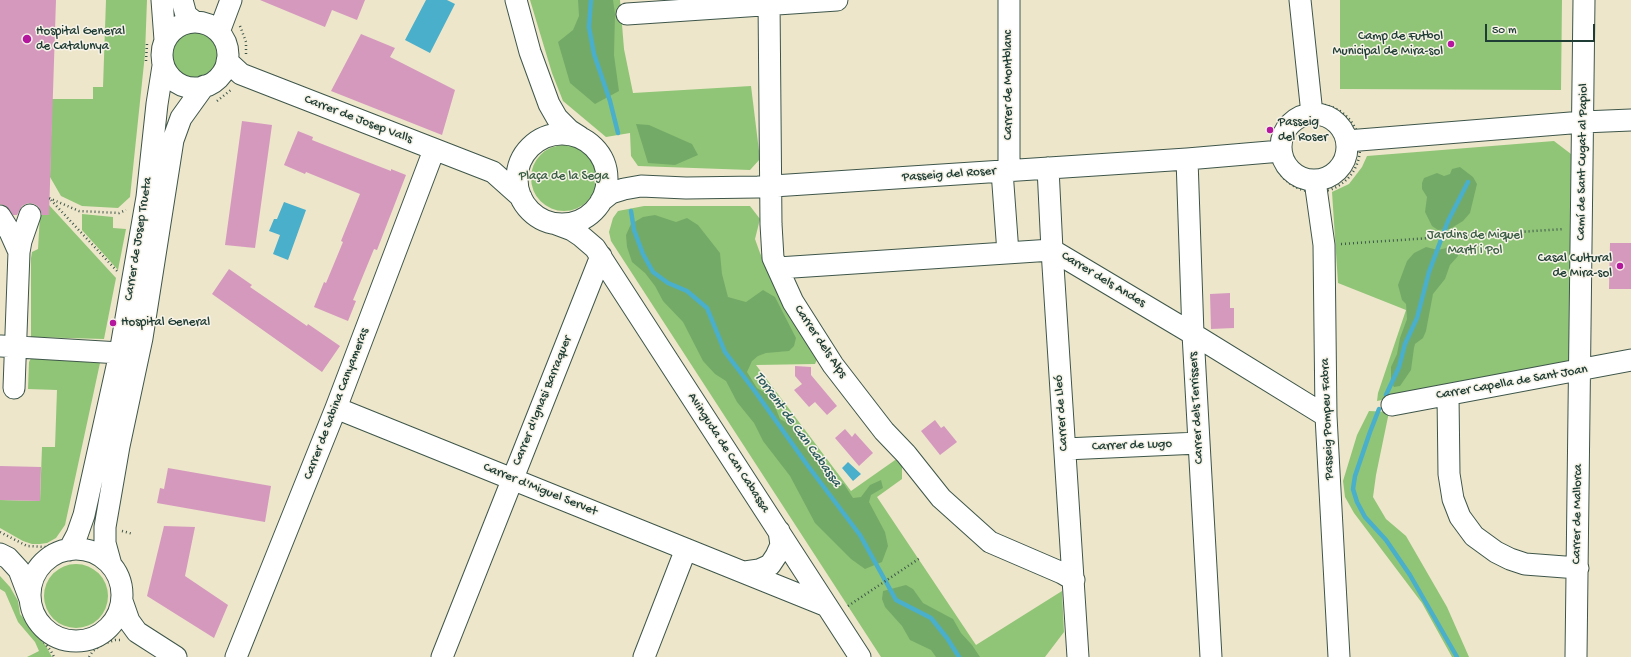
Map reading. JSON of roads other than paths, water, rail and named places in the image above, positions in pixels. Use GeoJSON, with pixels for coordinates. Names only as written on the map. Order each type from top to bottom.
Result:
{"type":"FeatureCollection","features":[{"type":"Feature","properties":{"kind":"street"},"geometry":{"type":"LineString","coordinates":[[154,67],[184,86],[194,88],[209,95],[212,83],[224,70],[234,68],[219,32],[204,23],[195,22],[181,25],[169,34],[156,39],[162,0]]}},
{"type":"Feature","properties":{"kind":"street"},"geometry":{"type":"LineString","coordinates":[[182,0],[186,15],[195,22]]}},
{"type":"Feature","properties":{"kind":"street"},"geometry":{"type":"LineString","coordinates":[[219,32],[231,0]]}},
{"type":"Feature","properties":{"kind":"street"},"geometry":{"type":"LineString","coordinates":[[516,0],[530,52],[549,104],[561,122],[569,130],[596,149],[603,160],[605,168],[607,184],[598,205],[576,222],[568,224],[556,224],[543,220],[530,211],[518,188],[517,175],[544,120],[549,104]]}},
{"type":"Feature","properties":{"kind":"street"},"geometry":{"type":"LineString","coordinates":[[627,14],[769,2],[837,0]]}},
{"type":"Feature","properties":{"kind":"street","name":"Carrer de Montblanc"},"geometry":{"type":"LineString","coordinates":[[1008,252],[1006,171],[1009,0]]}},
{"type":"Feature","properties":{"kind":"street"},"geometry":{"type":"LineString","coordinates":[[1300,0],[1312,109]]}},
{"type":"Feature","properties":{"kind":"street","name":"Camí de Sant Cugat al Papiol"},"geometry":{"type":"LineString","coordinates":[[1580,371],[1584,0]]}},
{"type":"Feature","properties":{"kind":"street","name":"Carrer dels Alps"},"geometry":{"type":"LineString","coordinates":[[769,2],[771,224],[773,258],[793,302],[834,365],[884,431],[906,454],[941,498],[990,542],[1062,573],[1074,580]]}},
{"type":"Feature","properties":{"kind":"street","name":"Carrer de Josep Trueta"},"geometry":{"type":"LineString","coordinates":[[58,550],[77,535],[84,515],[120,353],[146,198],[157,104],[154,67],[162,48],[156,39]]}},
{"type":"Feature","properties":{"kind":"street","name":"Carrer de Josep Valls"},"geometry":{"type":"LineString","coordinates":[[234,68],[434,150],[493,172],[522,197]]}},
{"type":"Feature","properties":{"kind":"street","name":"Carrer de Josep Trueta"},"geometry":{"type":"LineString","coordinates":[[111,564],[105,543],[105,527],[118,446],[142,338],[173,140],[181,118],[209,95]]}},
{"type":"Feature","properties":{"kind":"street"},"geometry":{"type":"LineString","coordinates":[[1312,109],[1330,118],[1354,140],[1583,122],[1631,120]]}},
{"type":"Feature","properties":{"kind":"street"},"geometry":{"type":"LineString","coordinates":[[1312,109],[1289,126],[1277,151],[1289,169],[1296,175],[1306,179],[1316,186],[1325,179],[1334,175],[1341,168],[1348,150],[1354,140]]}},
{"type":"Feature","properties":{"kind":"street"},"geometry":{"type":"LineString","coordinates":[[493,172],[504,171],[525,156],[537,141],[546,137],[559,134],[574,135],[582,139]]}},
{"type":"Feature","properties":{"kind":"street","name":"Carrer de Sabina Canyameras"},"geometry":{"type":"LineString","coordinates":[[236,657],[336,408],[434,150]]}},
{"type":"Feature","properties":{"kind":"street","name":"Passeig del Roser"},"geometry":{"type":"LineString","coordinates":[[598,205],[611,193],[641,186],[686,188],[771,186],[1187,160],[1277,151]]}},
{"type":"Feature","properties":{"kind":"street","name":"Carrer dels Terrissers"},"geometry":{"type":"LineString","coordinates":[[1187,160],[1193,334],[1211,657]]}},
{"type":"Feature","properties":{"kind":"street","name":"Passeig del Roser"},"geometry":{"type":"LineString","coordinates":[[605,168],[619,178],[641,186]]}},
{"type":"Feature","properties":{"kind":"street","name":"Carrer de Lleó"},"geometry":{"type":"LineString","coordinates":[[1048,168],[1078,657]]}},
{"type":"Feature","properties":{"kind":"street","name":"Passeig Pompeu Fabra"},"geometry":{"type":"LineString","coordinates":[[1316,186],[1324,245],[1326,416],[1339,657]]}},
{"type":"Feature","properties":{"kind":"street","name":"Avinguda de Can Cabassa"},"geometry":{"type":"LineString","coordinates":[[598,205],[592,236],[598,252],[860,657]]}},
{"type":"Feature","properties":{"kind":"street"},"geometry":{"type":"LineString","coordinates":[[14,388],[7,346],[19,252],[30,215]]}},
{"type":"Feature","properties":{"kind":"street"},"geometry":{"type":"LineString","coordinates":[[0,216],[19,252]]}},
{"type":"Feature","properties":{"kind":"street","name":"Avinguda de Can Cabassa"},"geometry":{"type":"LineString","coordinates":[[556,224],[572,230],[581,236],[598,252]]}},
{"type":"Feature","properties":{"kind":"street","name":"Carrer dels Andes"},"geometry":{"type":"LineString","coordinates":[[778,268],[1052,250],[1193,334],[1326,416]]}},
{"type":"Feature","properties":{"kind":"street","name":"Carrer d'Ignasi Barraquer"},"geometry":{"type":"LineString","coordinates":[[442,657],[512,479],[598,252]]}},
{"type":"Feature","properties":{"kind":"street"},"geometry":{"type":"LineString","coordinates":[[7,346],[120,353],[142,338]]}},
{"type":"Feature","properties":{"kind":"street"},"geometry":{"type":"LineString","coordinates":[[118,446],[114,425],[125,374],[125,366],[120,353]]}},
{"type":"Feature","properties":{"kind":"street","name":"Carrer Capella de Sant Joan"},"geometry":{"type":"LineString","coordinates":[[1392,405],[1580,371],[1631,360]]}},
{"type":"Feature","properties":{"kind":"street","name":"Carrer de Mallorca"},"geometry":{"type":"LineString","coordinates":[[1576,657],[1580,371]]}},
{"type":"Feature","properties":{"kind":"street"},"geometry":{"type":"LineString","coordinates":[[1448,395],[1449,474],[1453,500],[1460,517],[1474,536],[1496,552],[1525,564],[1578,568]]}},
{"type":"Feature","properties":{"kind":"street","name":"Carrer d'Miguel Servet"},"geometry":{"type":"LineString","coordinates":[[336,408],[827,606]]}},
{"type":"Feature","properties":{"kind":"street","name":"Carrer de Lugo"},"geometry":{"type":"LineString","coordinates":[[1065,449],[1199,443]]}},
{"type":"Feature","properties":{"kind":"street"},"geometry":{"type":"LineString","coordinates":[[745,572],[759,570],[770,565],[781,545],[778,531]]}},
{"type":"Feature","properties":{"kind":"street"},"geometry":{"type":"LineString","coordinates":[[644,657],[686,549]]}},
{"type":"Feature","properties":{"kind":"street"},"geometry":{"type":"LineString","coordinates":[[30,599],[32,583],[39,568],[58,550]]}},
{"type":"Feature","properties":{"kind":"street"},"geometry":{"type":"LineString","coordinates":[[4,556],[30,560],[58,550],[84,550],[99,555],[111,564],[118,576],[122,588],[122,602],[118,615],[110,626],[88,648]]}},
{"type":"Feature","properties":{"kind":"street"},"geometry":{"type":"LineString","coordinates":[[4,556],[19,570],[30,599],[33,612],[60,647],[65,657]]}},
{"type":"Feature","properties":{"kind":"street"},"geometry":{"type":"LineString","coordinates":[[122,602],[129,621],[131,637]]}},
{"type":"Feature","properties":{"kind":"street"},"geometry":{"type":"LineString","coordinates":[[88,648],[117,632],[176,657]]}},
{"type":"Feature","properties":{"kind":"street"},"geometry":{"type":"LineString","coordinates":[[49,633],[60,639],[88,648]]}},
{"type":"Feature","properties":{"kind":"water"},"geometry":{"type":"Polygon","coordinates":[[[426,0],[447,0],[455,4],[430,53],[405,40],[426,0]]]}},
{"type":"Feature","properties":{"kind":"water"},"geometry":{"type":"Polygon","coordinates":[[[284,202],[306,210],[288,260],[273,254],[280,235],[269,231],[274,219],[277,219],[284,202]]]}},
{"type":"Feature","properties":{"kind":"water"},"geometry":{"type":"Polygon","coordinates":[[[848,462],[861,474],[853,481],[842,468],[848,462]]]}},
{"type":"Feature","properties":{"kind":"waterway","name":"Torrent de Can Cabassa"},"geometry":{"type":"LineString","coordinates":[[591,0],[589,27],[594,54],[610,101],[618,133]]}},
{"type":"Feature","properties":{"kind":"waterway"},"geometry":{"type":"LineString","coordinates":[[1386,395],[1399,367],[1405,344],[1417,318],[1429,272],[1448,221],[1468,182]]}},
{"type":"Feature","properties":{"kind":"waterway","name":"Torrent de Can Cabassa"},"geometry":{"type":"LineString","coordinates":[[631,211],[634,230],[643,254],[653,272],[668,283],[687,291],[707,308],[725,352],[860,535],[896,600],[931,618],[947,638],[959,657]]}},
{"type":"Feature","properties":{"kind":"waterway"},"geometry":{"type":"LineString","coordinates":[[1379,409],[1355,476],[1353,489],[1357,502],[1365,517],[1386,540],[1410,575],[1457,657]]}},
{"type":"Feature","properties":{"kind":"place","name":"Hospital General de Catalunya"},"geometry":{"type":"Point","coordinates":[27,39]}},
{"type":"Feature","properties":{"kind":"place","name":"Camp de Futbol Municipal de Mira-sol"},"geometry":{"type":"Point","coordinates":[1451,44]}},
{"type":"Feature","properties":{"kind":"place","name":"Passeig del Roser"},"geometry":{"type":"Point","coordinates":[1270,130]}},
{"type":"Feature","properties":{"kind":"place","name":"Casal Cultural de Mira-sol"},"geometry":{"type":"Point","coordinates":[1620,266]}},
{"type":"Feature","properties":{"kind":"place","name":"Hospital General"},"geometry":{"type":"Point","coordinates":[113,323]}},
{"type":"Feature","properties":{"kind":"park label","name":"Plaça de la Sega"},"geometry":{"type":"Point","coordinates":[564,177]}},
{"type":"Feature","properties":{"kind":"park label","name":"Jardins de Miquel Martí i Pol"},"geometry":{"type":"Point","coordinates":[1475,244]}}]}
